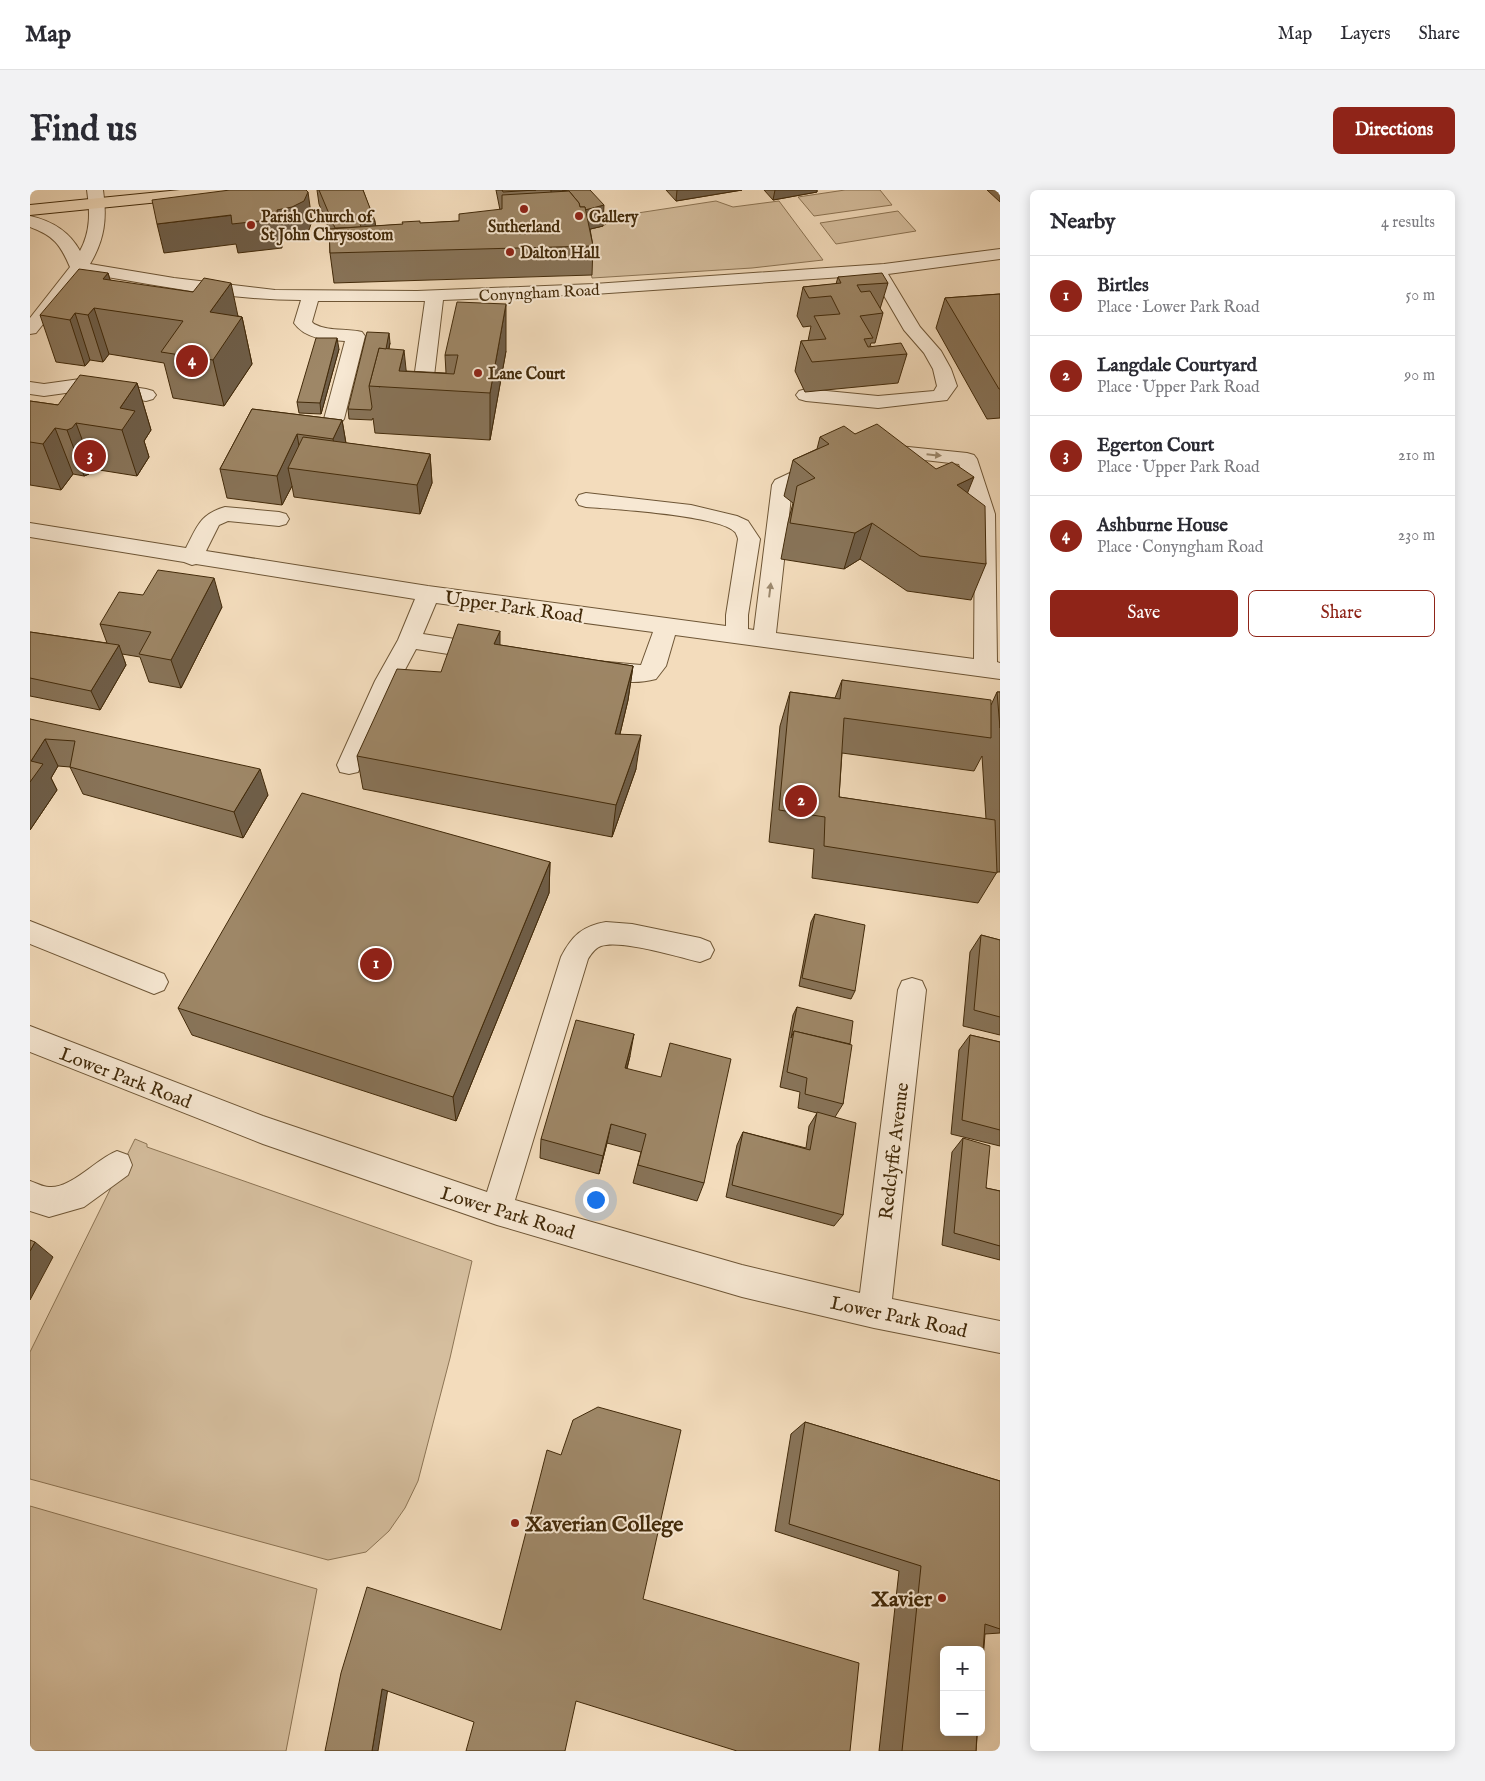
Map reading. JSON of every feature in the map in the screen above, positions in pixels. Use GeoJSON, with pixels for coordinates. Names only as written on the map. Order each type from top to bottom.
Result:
{"type":"FeatureCollection","features":[{"type":"Feature","properties":{"kind":"highway"},"geometry":{"type":"LineString","coordinates":[[30,210],[96,197],[229,190]]}},
{"type":"Feature","properties":{"kind":"street"},"geometry":{"type":"LineString","coordinates":[[30,329],[79,267],[94,239],[96,197]]}},
{"type":"Feature","properties":{"kind":"street"},"geometry":{"type":"LineString","coordinates":[[30,222],[58,234],[70,245],[79,267]]}},
{"type":"Feature","properties":{"kind":"street"},"geometry":{"type":"LineString","coordinates":[[996,255],[1000,271]]}},
{"type":"Feature","properties":{"kind":"street","name":"Conyngham Road"},"geometry":{"type":"LineString","coordinates":[[79,267],[275,295],[435,296],[555,292],[877,269],[996,255]]}},
{"type":"Feature","properties":{"kind":"street"},"geometry":{"type":"LineString","coordinates":[[806,395],[878,402],[940,396],[947,386],[942,369],[932,351],[913,330],[877,269]]}},
{"type":"Feature","properties":{"kind":"street"},"geometry":{"type":"LineString","coordinates":[[311,295],[303,323],[306,327],[323,333],[356,336],[334,419]]}},
{"type":"Feature","properties":{"kind":"street"},"geometry":{"type":"LineString","coordinates":[[422,392],[435,296]]}},
{"type":"Feature","properties":{"kind":"street"},"geometry":{"type":"LineString","coordinates":[[30,388],[44,390],[80,385],[146,395]]}},
{"type":"Feature","properties":{"kind":"street"},"geometry":{"type":"LineString","coordinates":[[863,448],[968,459],[986,514],[993,670]]}},
{"type":"Feature","properties":{"kind":"street"},"geometry":{"type":"LineString","coordinates":[[764,639],[782,485],[838,456]]}},
{"type":"Feature","properties":{"kind":"street"},"geometry":{"type":"LineString","coordinates":[[586,500],[668,508],[726,519],[742,526],[749,539],[737,615],[737,635]]}},
{"type":"Feature","properties":{"kind":"street"},"geometry":{"type":"LineString","coordinates":[[192,558],[211,521],[225,514],[279,519]]}},
{"type":"Feature","properties":{"kind":"street","name":"Upper Park Road"},"geometry":{"type":"LineString","coordinates":[[30,530],[192,558],[428,594],[993,670]]}},
{"type":"Feature","properties":{"kind":"street"},"geometry":{"type":"LineString","coordinates":[[349,765],[386,681],[409,640],[428,594]]}},
{"type":"Feature","properties":{"kind":"street"},"geometry":{"type":"LineString","coordinates":[[573,665],[636,674],[648,673],[654,666],[666,626]]}},
{"type":"Feature","properties":{"kind":"street"},"geometry":{"type":"LineString","coordinates":[[409,640],[506,655]]}},
{"type":"Feature","properties":{"kind":"street"},"geometry":{"type":"LineString","coordinates":[[30,932],[154,982]]}},
{"type":"Feature","properties":{"kind":"street"},"geometry":{"type":"LineString","coordinates":[[497,1210],[575,957],[582,944],[596,935],[614,933],[700,950]]}},
{"type":"Feature","properties":{"kind":"street","name":"Redclyffe Avenue"},"geometry":{"type":"LineString","coordinates":[[874,1312],[912,990]]}},
{"type":"Feature","properties":{"kind":"street","name":"Lower Park Road"},"geometry":{"type":"LineString","coordinates":[[30,1039],[263,1130],[497,1210],[742,1281],[874,1312],[1000,1337]]}},
{"type":"Feature","properties":{"kind":"street"},"geometry":{"type":"LineString","coordinates":[[30,1196],[49,1202],[73,1197],[117,1165]]}},
{"type":"Feature","properties":{"kind":"shaded area"},"geometry":{"type":"Polygon","coordinates":[[[845,190],[880,190],[892,205],[814,216],[798,197],[845,190]]]}},
{"type":"Feature","properties":{"kind":"shaded area"},"geometry":{"type":"Polygon","coordinates":[[[716,201],[733,207],[779,201],[823,260],[752,268],[592,278],[588,253],[578,232],[603,226],[618,216],[716,201]]]}},
{"type":"Feature","properties":{"kind":"shaded area"},"geometry":{"type":"Polygon","coordinates":[[[898,211],[916,231],[836,244],[820,223],[898,211]]]}},
{"type":"Feature","properties":{"kind":"shaded area"},"geometry":{"type":"Polygon","coordinates":[[[135,1139],[147,1144],[147,1147],[472,1261],[450,1358],[418,1481],[405,1508],[389,1531],[366,1552],[328,1560],[30,1479],[30,1352],[135,1139]]]}},
{"type":"Feature","properties":{"kind":"shaded area"},"geometry":{"type":"Polygon","coordinates":[[[30,1506],[317,1589],[286,1751],[30,1751],[30,1506]]]}},
{"type":"Feature","properties":{"kind":"building"},"geometry":{"type":"Polygon","coordinates":[[[230,190],[306,190],[308,192],[304,201],[292,207],[277,210],[278,219],[232,224],[231,215],[157,224],[152,200],[230,190]]]}},
{"type":"Feature","properties":{"kind":"building"},"geometry":{"type":"Polygon","coordinates":[[[319,190],[363,190],[375,221],[360,224],[361,227],[335,228],[319,190]]]}},
{"type":"Feature","properties":{"kind":"building"},"geometry":{"type":"Polygon","coordinates":[[[502,190],[536,190],[503,192],[502,190]]]}},
{"type":"Feature","properties":{"kind":"building"},"geometry":{"type":"Polygon","coordinates":[[[590,190],[604,205],[585,210],[585,207],[580,207],[569,191],[562,191],[590,190]]]}},
{"type":"Feature","properties":{"kind":"building"},"geometry":{"type":"Polygon","coordinates":[[[569,191],[580,207],[585,207],[593,246],[330,253],[329,229],[403,224],[402,222],[459,221],[459,214],[502,209],[502,195],[569,191]]]}},
{"type":"Feature","properties":{"kind":"building"},"geometry":{"type":"Polygon","coordinates":[[[79,269],[108,273],[103,279],[193,292],[204,278],[231,283],[210,312],[242,317],[213,360],[161,352],[183,321],[94,308],[88,315],[75,313],[70,320],[40,315],[79,269]]]}},
{"type":"Feature","properties":{"kind":"building"},"geometry":{"type":"Polygon","coordinates":[[[882,273],[888,283],[857,285],[861,292],[870,291],[883,313],[860,316],[873,338],[864,339],[868,347],[901,343],[907,354],[812,362],[801,341],[826,339],[814,316],[840,314],[831,296],[809,298],[803,287],[841,283],[838,277],[882,273]]]}},
{"type":"Feature","properties":{"kind":"building"},"geometry":{"type":"Polygon","coordinates":[[[1000,294],[1000,389],[999,389],[945,298],[1000,294]]]}},
{"type":"Feature","properties":{"kind":"building"},"geometry":{"type":"Polygon","coordinates":[[[457,302],[506,304],[490,393],[369,386],[379,348],[404,350],[399,371],[454,374],[458,355],[445,355],[457,302]]]}},
{"type":"Feature","properties":{"kind":"building"},"geometry":{"type":"Polygon","coordinates":[[[367,332],[389,333],[386,349],[379,348],[369,386],[372,407],[371,410],[348,409],[367,332]]]}},
{"type":"Feature","properties":{"kind":"building"},"geometry":{"type":"Polygon","coordinates":[[[316,338],[337,338],[320,403],[297,402],[316,338]]]}},
{"type":"Feature","properties":{"kind":"building"},"geometry":{"type":"Polygon","coordinates":[[[80,375],[137,383],[120,408],[135,411],[122,430],[76,423],[67,430],[55,428],[43,444],[30,442],[30,401],[58,405],[80,375]]]}},
{"type":"Feature","properties":{"kind":"building"},"geometry":{"type":"Polygon","coordinates":[[[252,409],[342,420],[333,439],[297,434],[277,476],[220,469],[252,409]]]}},
{"type":"Feature","properties":{"kind":"building"},"geometry":{"type":"Polygon","coordinates":[[[877,424],[936,469],[952,462],[974,477],[957,485],[985,506],[986,564],[920,556],[872,523],[855,533],[790,523],[797,486],[815,478],[793,460],[829,444],[820,437],[844,426],[855,434],[877,424]]]}},
{"type":"Feature","properties":{"kind":"building"},"geometry":{"type":"Polygon","coordinates":[[[303,437],[430,454],[417,485],[288,468],[303,437]]]}},
{"type":"Feature","properties":{"kind":"building"},"geometry":{"type":"Polygon","coordinates":[[[158,570],[214,578],[171,660],[139,654],[151,632],[100,624],[119,592],[143,595],[158,570]]]}},
{"type":"Feature","properties":{"kind":"building"},"geometry":{"type":"Polygon","coordinates":[[[458,624],[500,631],[494,644],[633,666],[615,734],[641,735],[616,805],[357,756],[397,669],[441,672],[458,624]]]}},
{"type":"Feature","properties":{"kind":"building"},"geometry":{"type":"Polygon","coordinates":[[[30,632],[119,645],[91,691],[30,678],[30,632]]]}},
{"type":"Feature","properties":{"kind":"building"},"geometry":{"type":"Polygon","coordinates":[[[842,680],[991,700],[991,738],[844,718],[839,797],[995,820],[997,873],[824,846],[825,817],[779,810],[790,692],[840,699],[842,680]]]}},
{"type":"Feature","properties":{"kind":"building"},"geometry":{"type":"Polygon","coordinates":[[[997,692],[1000,692],[1000,728],[997,692]]]}},
{"type":"Feature","properties":{"kind":"building"},"geometry":{"type":"Polygon","coordinates":[[[30,719],[260,769],[234,812],[70,767],[75,741],[45,739],[31,761],[43,764],[30,782],[30,719]]]}},
{"type":"Feature","properties":{"kind":"building"},"geometry":{"type":"Polygon","coordinates":[[[302,793],[550,862],[453,1097],[178,1008],[302,793]]]}},
{"type":"Feature","properties":{"kind":"building"},"geometry":{"type":"Polygon","coordinates":[[[815,914],[865,925],[855,991],[802,978],[815,914]]]}},
{"type":"Feature","properties":{"kind":"building"},"geometry":{"type":"Polygon","coordinates":[[[981,935],[1000,940],[1000,1017],[974,1010],[981,935]]]}},
{"type":"Feature","properties":{"kind":"building"},"geometry":{"type":"Polygon","coordinates":[[[797,1007],[853,1021],[850,1044],[794,1031],[791,1038],[797,1007]]]}},
{"type":"Feature","properties":{"kind":"building"},"geometry":{"type":"Polygon","coordinates":[[[576,1020],[634,1034],[625,1068],[661,1077],[670,1043],[731,1059],[704,1183],[638,1165],[646,1134],[611,1124],[603,1156],[541,1139],[576,1020]]]}},
{"type":"Feature","properties":{"kind":"building"},"geometry":{"type":"Polygon","coordinates":[[[794,1031],[852,1045],[843,1104],[805,1094],[807,1078],[787,1072],[794,1031]]]}},
{"type":"Feature","properties":{"kind":"building"},"geometry":{"type":"Polygon","coordinates":[[[970,1035],[1000,1042],[1000,1130],[962,1120],[970,1035]]]}},
{"type":"Feature","properties":{"kind":"building"},"geometry":{"type":"Polygon","coordinates":[[[817,1112],[856,1123],[843,1215],[732,1185],[743,1132],[810,1150],[817,1112]]]}},
{"type":"Feature","properties":{"kind":"building"},"geometry":{"type":"Polygon","coordinates":[[[963,1138],[990,1146],[986,1188],[1000,1191],[1000,1246],[954,1233],[963,1138]]]}},
{"type":"Feature","properties":{"kind":"building"},"geometry":{"type":"Polygon","coordinates":[[[30,1240],[35,1242],[30,1251],[30,1240]]]}},
{"type":"Feature","properties":{"kind":"building"},"geometry":{"type":"Polygon","coordinates":[[[598,1407],[681,1430],[643,1599],[859,1663],[850,1751],[737,1751],[576,1701],[565,1751],[466,1751],[474,1722],[382,1689],[372,1751],[325,1751],[341,1673],[367,1587],[501,1630],[547,1450],[561,1455],[573,1420],[598,1407]]]}},
{"type":"Feature","properties":{"kind":"building","name":"Xavier"},"geometry":{"type":"Polygon","coordinates":[[[805,1422],[1000,1481],[1000,1629],[985,1624],[983,1646],[940,1646],[940,1736],[977,1736],[976,1751],[902,1751],[921,1566],[789,1524],[805,1422]]]}},
{"type":"Feature","properties":{"kind":"place","name":"Sutherland"},"geometry":{"type":"Point","coordinates":[524,209]}},
{"type":"Feature","properties":{"kind":"place","name":"Gallery"},"geometry":{"type":"Point","coordinates":[579,216]}},
{"type":"Feature","properties":{"kind":"place","name":"Parish Church of St John Chrysostom"},"geometry":{"type":"Point","coordinates":[251,225]}},
{"type":"Feature","properties":{"kind":"place","name":"Dalton Hall"},"geometry":{"type":"Point","coordinates":[510,252]}},
{"type":"Feature","properties":{"kind":"place","name":"Ashburne House"},"geometry":{"type":"Point","coordinates":[192,361]}},
{"type":"Feature","properties":{"kind":"place","name":"Lane Court"},"geometry":{"type":"Point","coordinates":[478,373]}},
{"type":"Feature","properties":{"kind":"place","name":"Egerton Court"},"geometry":{"type":"Point","coordinates":[90,456]}},
{"type":"Feature","properties":{"kind":"place","name":"Langdale Courtyard"},"geometry":{"type":"Point","coordinates":[801,801]}},
{"type":"Feature","properties":{"kind":"place","name":"Birtles"},"geometry":{"type":"Point","coordinates":[376,964]}},
{"type":"Feature","properties":{"kind":"place","name":"Xaverian College"},"geometry":{"type":"Point","coordinates":[515,1523]}},
{"type":"Feature","properties":{"kind":"place","name":"Xavier"},"geometry":{"type":"Point","coordinates":[942,1598]}}]}
